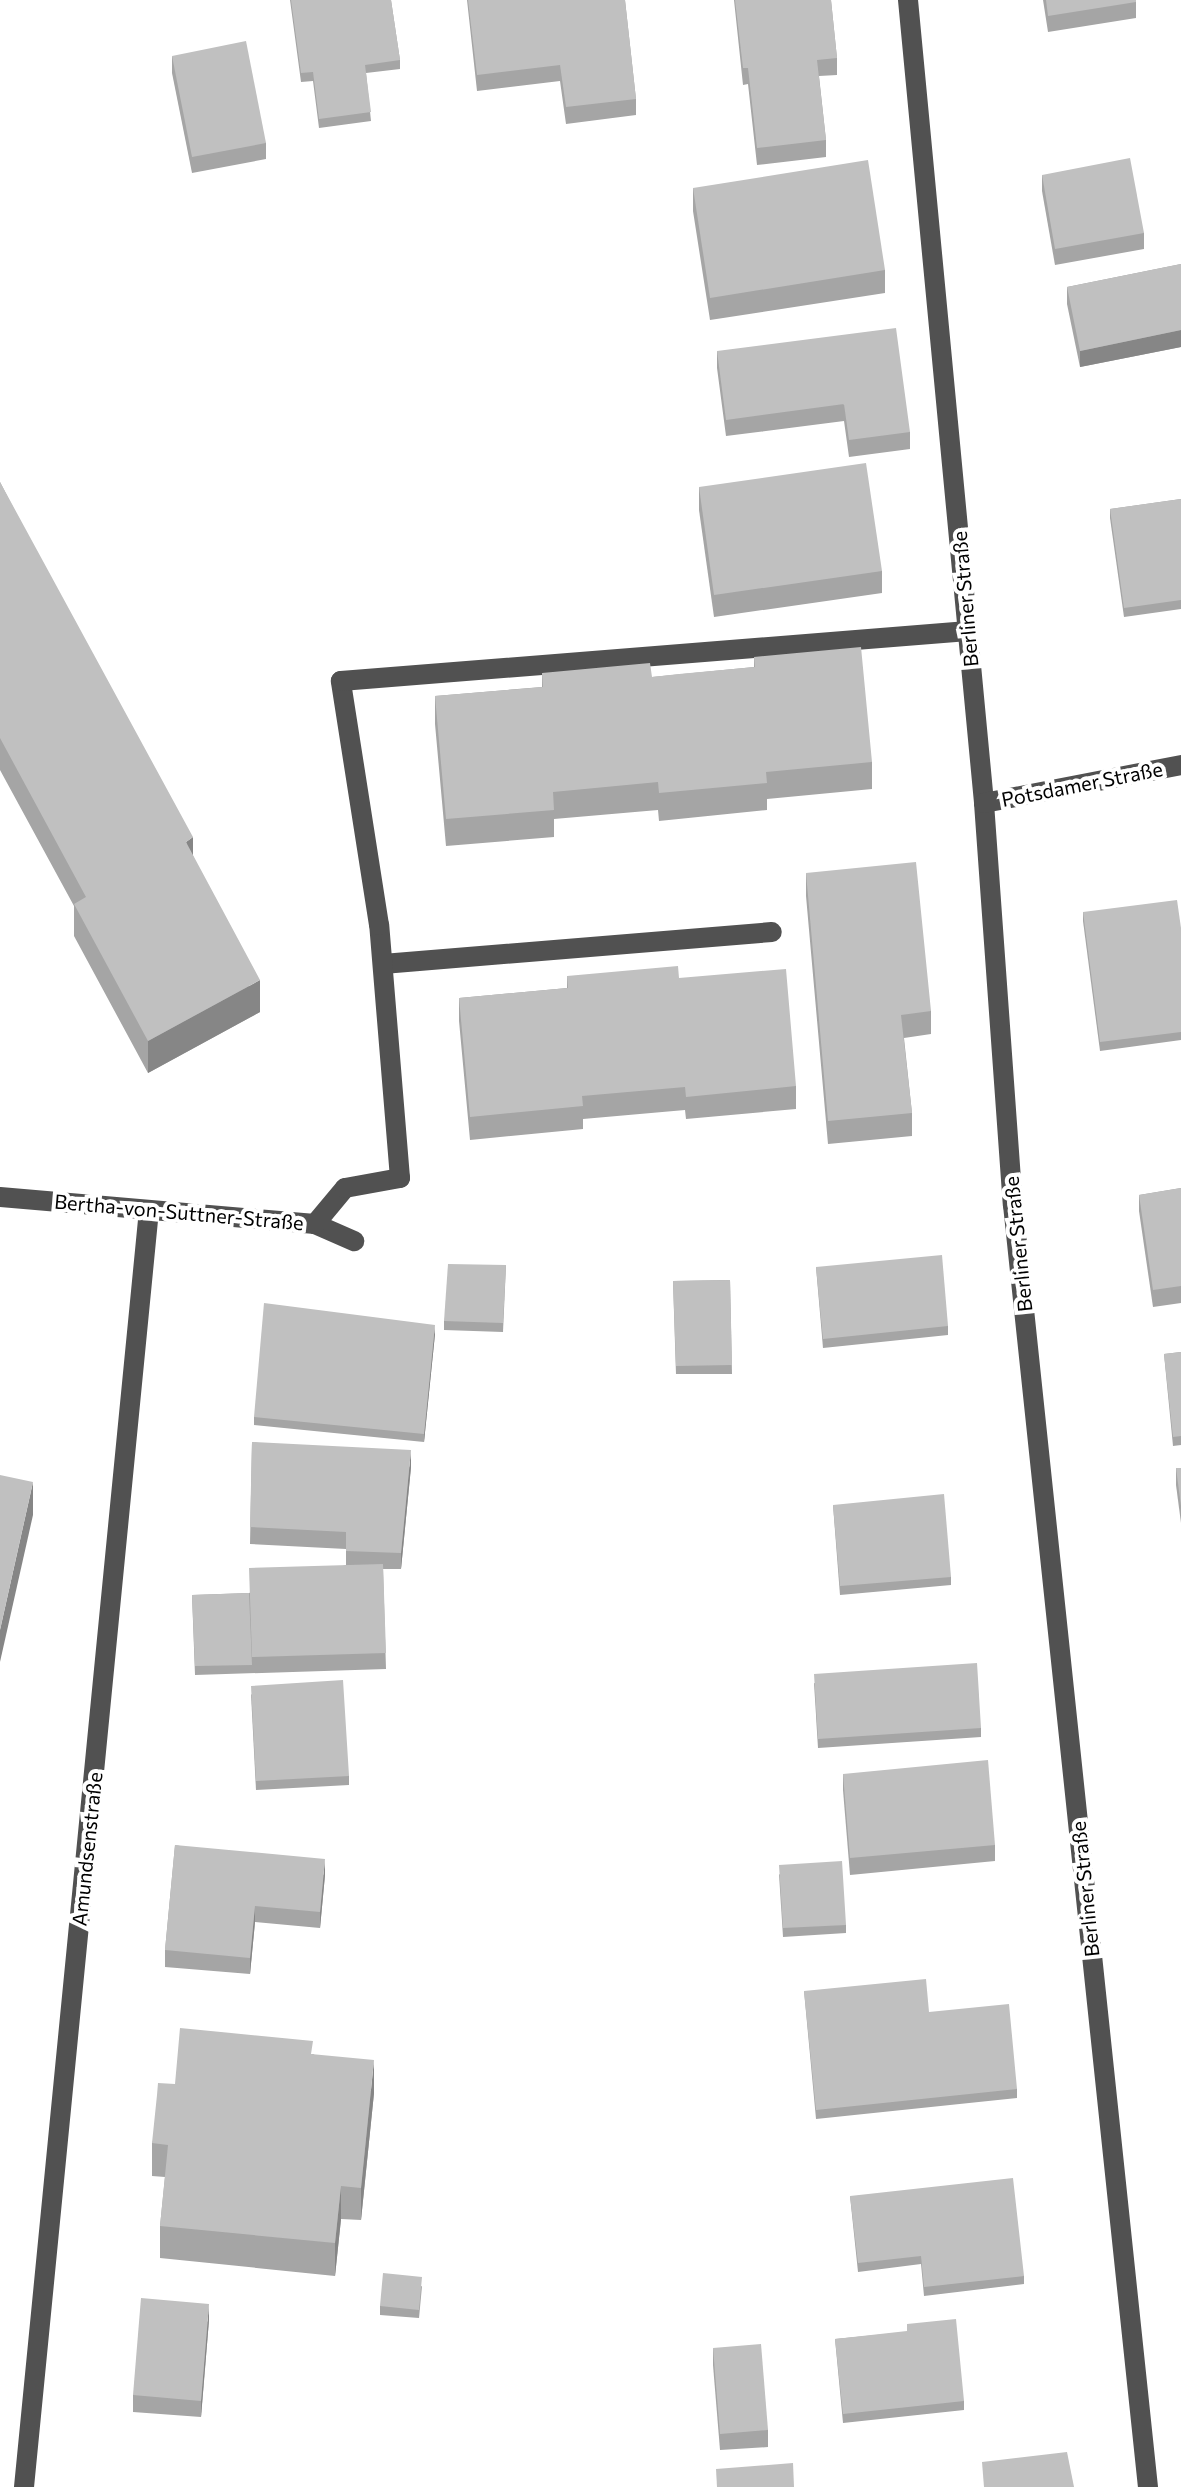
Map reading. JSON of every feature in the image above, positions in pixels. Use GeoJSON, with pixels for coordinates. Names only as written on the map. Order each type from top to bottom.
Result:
{"type":"FeatureCollection","features":[{"type":"Feature","properties":{"kind":"street","name":"Berliner Straße"},"geometry":{"type":"LineString","coordinates":[[908,0],[984,803],[1013,1205],[1148,2487]]}},
{"type":"Feature","properties":{"kind":"street"},"geometry":{"type":"LineString","coordinates":[[315,1224],[345,1188],[400,1178],[383,964],[341,681],[968,631]]}},
{"type":"Feature","properties":{"kind":"street","name":"Potsdamer Straße"},"geometry":{"type":"LineString","coordinates":[[984,803],[1181,765]]}},
{"type":"Feature","properties":{"kind":"street"},"geometry":{"type":"LineString","coordinates":[[383,964],[772,932]]}},
{"type":"Feature","properties":{"kind":"street","name":"Bertha-von-Suttner-Straße"},"geometry":{"type":"LineString","coordinates":[[0,1197],[315,1224],[354,1241]]}},
{"type":"Feature","properties":{"kind":"street","name":"Amundsenstraße"},"geometry":{"type":"LineString","coordinates":[[24,2487],[149,1211]]}},
{"type":"Feature","properties":{"kind":"building"},"geometry":{"type":"Polygon","coordinates":[[[291,0],[391,0],[400,60],[365,65],[371,112],[319,119],[313,72],[301,73],[291,0]]]}},
{"type":"Feature","properties":{"kind":"building"},"geometry":{"type":"Polygon","coordinates":[[[468,0],[625,0],[636,99],[566,107],[560,65],[477,75],[468,0]]]}},
{"type":"Feature","properties":{"kind":"building"},"geometry":{"type":"Polygon","coordinates":[[[735,0],[831,0],[837,58],[817,60],[826,140],[757,148],[748,68],[743,68],[735,0]]]}},
{"type":"Feature","properties":{"kind":"building"},"geometry":{"type":"Polygon","coordinates":[[[1046,0],[1136,0],[1136,2],[1048,16],[1046,0]]]}},
{"type":"Feature","properties":{"kind":"building"},"geometry":{"type":"Polygon","coordinates":[[[246,41],[266,143],[192,157],[172,56],[246,41]]]}},
{"type":"Feature","properties":{"kind":"building"},"geometry":{"type":"Polygon","coordinates":[[[1130,158],[1144,233],[1055,249],[1042,175],[1130,158]]]}},
{"type":"Feature","properties":{"kind":"building"},"geometry":{"type":"Polygon","coordinates":[[[868,160],[885,270],[710,298],[693,188],[868,160]]]}},
{"type":"Feature","properties":{"kind":"building"},"geometry":{"type":"Polygon","coordinates":[[[1181,264],[1181,330],[1080,351],[1067,287],[1181,264]]]}},
{"type":"Feature","properties":{"kind":"building"},"geometry":{"type":"Polygon","coordinates":[[[896,328],[910,432],[849,440],[844,404],[726,420],[717,351],[896,328]]]}},
{"type":"Feature","properties":{"kind":"building"},"geometry":{"type":"Polygon","coordinates":[[[866,463],[882,571],[714,595],[699,487],[866,463]]]}},
{"type":"Feature","properties":{"kind":"building"},"geometry":{"type":"Polygon","coordinates":[[[0,482],[193,837],[186,842],[260,980],[148,1041],[74,904],[86,897],[0,738],[0,482]]]}},
{"type":"Feature","properties":{"kind":"building"},"geometry":{"type":"Polygon","coordinates":[[[1181,499],[1181,600],[1124,608],[1110,509],[1181,499]]]}},
{"type":"Feature","properties":{"kind":"building"},"geometry":{"type":"Polygon","coordinates":[[[861,647],[872,762],[766,772],[767,783],[659,793],[658,782],[553,792],[554,810],[446,819],[435,696],[543,687],[542,673],[650,663],[652,677],[755,667],[754,657],[861,647]]]}},
{"type":"Feature","properties":{"kind":"building"},"geometry":{"type":"Polygon","coordinates":[[[916,862],[931,1011],[901,1015],[912,1113],[828,1121],[806,873],[916,862]]]}},
{"type":"Feature","properties":{"kind":"building"},"geometry":{"type":"Polygon","coordinates":[[[1177,900],[1181,928],[1181,1032],[1100,1042],[1083,912],[1177,900]]]}},
{"type":"Feature","properties":{"kind":"building"},"geometry":{"type":"Polygon","coordinates":[[[678,966],[679,978],[786,969],[796,1086],[686,1097],[685,1087],[582,1096],[583,1106],[470,1117],[459,998],[568,988],[567,976],[678,966]]]}},
{"type":"Feature","properties":{"kind":"building"},"geometry":{"type":"Polygon","coordinates":[[[1181,1188],[1181,1286],[1153,1290],[1139,1195],[1181,1188]]]}},
{"type":"Feature","properties":{"kind":"building"},"geometry":{"type":"Polygon","coordinates":[[[942,1255],[948,1326],[823,1339],[816,1267],[942,1255]]]}},
{"type":"Feature","properties":{"kind":"building"},"geometry":{"type":"Polygon","coordinates":[[[448,1264],[506,1265],[503,1323],[444,1321],[448,1264]]]}},
{"type":"Feature","properties":{"kind":"building"},"geometry":{"type":"Polygon","coordinates":[[[730,1280],[732,1365],[676,1366],[673,1281],[730,1280]]]}},
{"type":"Feature","properties":{"kind":"building"},"geometry":{"type":"Polygon","coordinates":[[[264,1303],[435,1325],[424,1434],[254,1417],[264,1303]]]}},
{"type":"Feature","properties":{"kind":"building"},"geometry":{"type":"Polygon","coordinates":[[[1181,1352],[1181,1436],[1173,1437],[1164,1354],[1181,1352]]]}},
{"type":"Feature","properties":{"kind":"building"},"geometry":{"type":"Polygon","coordinates":[[[252,1442],[411,1450],[401,1553],[346,1551],[346,1532],[250,1527],[252,1442]]]}},
{"type":"Feature","properties":{"kind":"building"},"geometry":{"type":"Polygon","coordinates":[[[1176,1468],[1181,1468],[1181,1506],[1176,1468]]]}},
{"type":"Feature","properties":{"kind":"building"},"geometry":{"type":"Polygon","coordinates":[[[0,1475],[33,1482],[0,1630],[0,1475]]]}},
{"type":"Feature","properties":{"kind":"building"},"geometry":{"type":"Polygon","coordinates":[[[944,1494],[951,1577],[840,1586],[833,1505],[944,1494]]]}},
{"type":"Feature","properties":{"kind":"building"},"geometry":{"type":"Polygon","coordinates":[[[383,1564],[386,1653],[252,1657],[249,1568],[383,1564]]]}},
{"type":"Feature","properties":{"kind":"building"},"geometry":{"type":"Polygon","coordinates":[[[249,1593],[252,1665],[195,1666],[192,1595],[249,1593]]]}},
{"type":"Feature","properties":{"kind":"building"},"geometry":{"type":"Polygon","coordinates":[[[977,1663],[981,1728],[818,1739],[814,1674],[977,1663]]]}},
{"type":"Feature","properties":{"kind":"building"},"geometry":{"type":"Polygon","coordinates":[[[343,1680],[349,1776],[256,1781],[251,1686],[343,1680]]]}},
{"type":"Feature","properties":{"kind":"building"},"geometry":{"type":"Polygon","coordinates":[[[988,1760],[995,1845],[850,1858],[843,1774],[988,1760]]]}},
{"type":"Feature","properties":{"kind":"building"},"geometry":{"type":"Polygon","coordinates":[[[175,1845],[325,1859],[320,1912],[255,1906],[250,1958],[165,1950],[175,1845]]]}},
{"type":"Feature","properties":{"kind":"building"},"geometry":{"type":"Polygon","coordinates":[[[842,1861],[846,1925],[783,1928],[779,1865],[842,1861]]]}},
{"type":"Feature","properties":{"kind":"building"},"geometry":{"type":"Polygon","coordinates":[[[926,1979],[929,2012],[1009,2004],[1017,2089],[816,2110],[804,1991],[926,1979]]]}},
{"type":"Feature","properties":{"kind":"building"},"geometry":{"type":"Polygon","coordinates":[[[180,2028],[313,2041],[311,2054],[374,2060],[361,2188],[341,2186],[335,2243],[160,2226],[168,2145],[152,2143],[158,2083],[175,2084],[180,2028]]]}},
{"type":"Feature","properties":{"kind":"building"},"geometry":{"type":"Polygon","coordinates":[[[1013,2178],[1024,2276],[924,2287],[921,2256],[858,2263],[850,2196],[1013,2178]]]}},
{"type":"Feature","properties":{"kind":"building"},"geometry":{"type":"Polygon","coordinates":[[[383,2273],[422,2277],[419,2310],[380,2306],[383,2273]]]}},
{"type":"Feature","properties":{"kind":"building"},"geometry":{"type":"Polygon","coordinates":[[[141,2298],[209,2304],[201,2401],[133,2395],[141,2298]]]}},
{"type":"Feature","properties":{"kind":"building"},"geometry":{"type":"Polygon","coordinates":[[[956,2319],[964,2401],[843,2414],[835,2339],[907,2331],[907,2324],[956,2319]]]}},
{"type":"Feature","properties":{"kind":"building"},"geometry":{"type":"Polygon","coordinates":[[[761,2344],[768,2430],[720,2434],[713,2348],[761,2344]]]}},
{"type":"Feature","properties":{"kind":"building"},"geometry":{"type":"Polygon","coordinates":[[[1067,2452],[1074,2487],[984,2487],[982,2462],[1067,2452]]]}},
{"type":"Feature","properties":{"kind":"building"},"geometry":{"type":"Polygon","coordinates":[[[793,2463],[794,2487],[717,2487],[716,2469],[793,2463]]]}}]}
